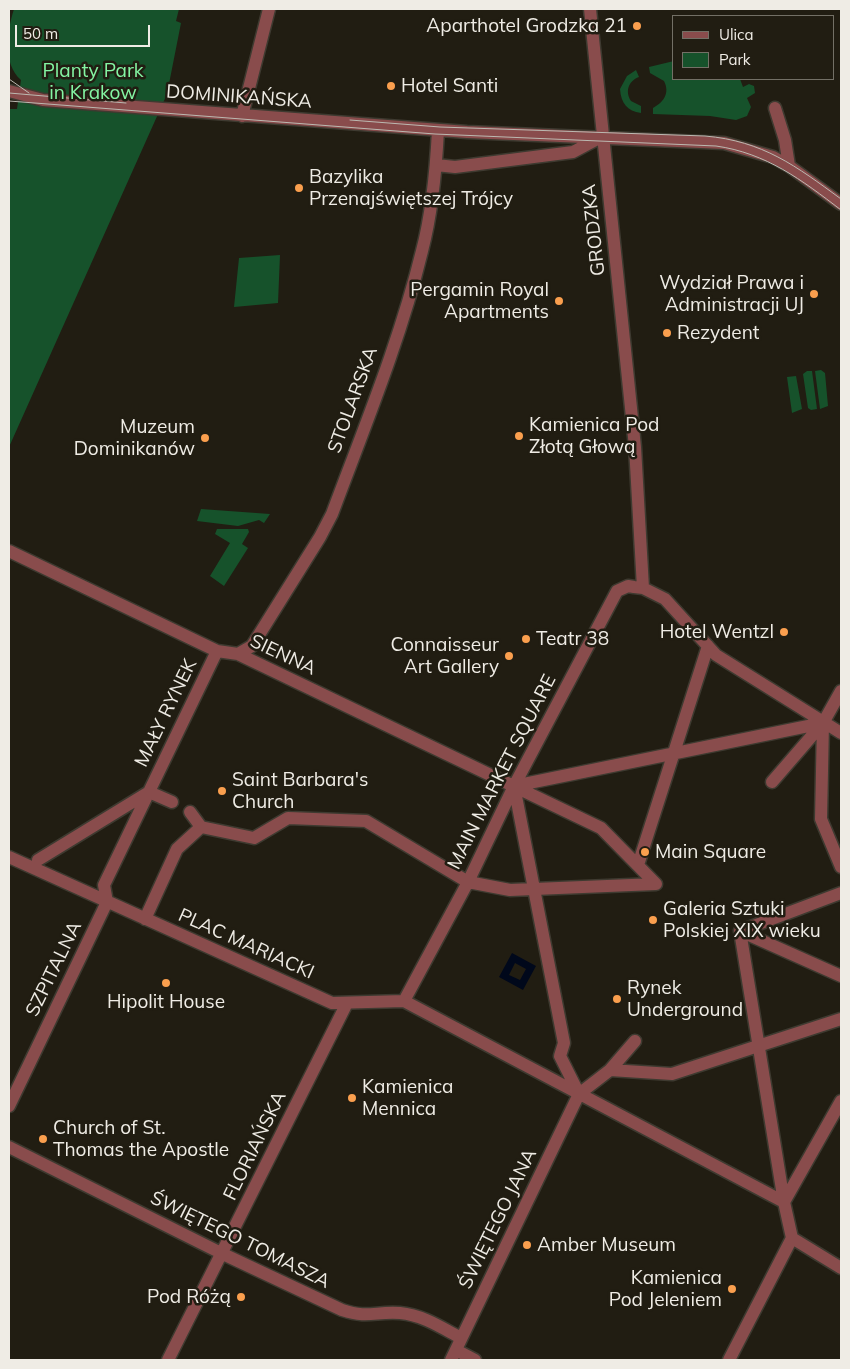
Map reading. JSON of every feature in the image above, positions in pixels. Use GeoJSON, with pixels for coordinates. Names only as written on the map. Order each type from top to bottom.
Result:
{"type":"FeatureCollection","features":[{"type":"Feature","properties":{"kind":"street"},"geometry":{"type":"LineString","coordinates":[[242,116],[269,9]]}},
{"type":"Feature","properties":{"kind":"street","name":"GRODZKA"},"geometry":{"type":"LineString","coordinates":[[590,9],[635,447],[643,588]]}},
{"type":"Feature","properties":{"kind":"street","name":"DOMINIKAŃSKA"},"geometry":{"type":"LineString","coordinates":[[9,91],[43,100],[242,116],[438,130],[724,143],[757,151],[785,164],[841,204]]}},
{"type":"Feature","properties":{"kind":"street"},"geometry":{"type":"LineString","coordinates":[[776,108],[785,140],[785,164]]}},
{"type":"Feature","properties":{"kind":"street","name":"STOLARSKA"},"geometry":{"type":"LineString","coordinates":[[238,654],[252,646],[320,537],[332,514],[411,294],[423,249],[436,165],[438,130]]}},
{"type":"Feature","properties":{"kind":"street"},"geometry":{"type":"LineString","coordinates":[[436,165],[455,167],[573,152],[603,136]]}},
{"type":"Feature","properties":{"kind":"street","name":"SIENNA"},"geometry":{"type":"LineString","coordinates":[[9,551],[217,652],[238,654],[601,828],[656,884],[534,889]]}},
{"type":"Feature","properties":{"kind":"street","name":"MAIN MARKET SQUARE"},"geometry":{"type":"LineString","coordinates":[[404,1001],[468,882],[514,786],[617,591],[628,586],[643,588]]}},
{"type":"Feature","properties":{"kind":"street"},"geometry":{"type":"LineString","coordinates":[[643,588],[665,599],[716,655],[841,733]]}},
{"type":"Feature","properties":{"kind":"street"},"geometry":{"type":"LineString","coordinates":[[638,865],[708,646]]}},
{"type":"Feature","properties":{"kind":"street","name":"MAŁY RYNEK"},"geometry":{"type":"LineString","coordinates":[[107,902],[104,885],[217,652]]}},
{"type":"Feature","properties":{"kind":"street"},"geometry":{"type":"LineString","coordinates":[[772,782],[823,723],[841,691]]}},
{"type":"Feature","properties":{"kind":"street"},"geometry":{"type":"LineString","coordinates":[[579,1094],[560,1056],[564,1043],[514,786],[823,723]]}},
{"type":"Feature","properties":{"kind":"street"},"geometry":{"type":"LineString","coordinates":[[823,723],[821,819],[841,867]]}},
{"type":"Feature","properties":{"kind":"street"},"geometry":{"type":"LineString","coordinates":[[38,860],[149,792]]}},
{"type":"Feature","properties":{"kind":"street","name":"MAŁY RYNEK"},"geometry":{"type":"LineString","coordinates":[[149,792],[172,802]]}},
{"type":"Feature","properties":{"kind":"street"},"geometry":{"type":"LineString","coordinates":[[190,812],[200,827],[254,838],[288,818],[366,820],[468,882],[510,890],[534,889]]}},
{"type":"Feature","properties":{"kind":"street"},"geometry":{"type":"LineString","coordinates":[[146,919],[177,849],[200,827]]}},
{"type":"Feature","properties":{"kind":"street","name":"PLAC MARIACKI"},"geometry":{"type":"LineString","coordinates":[[9,857],[332,1003],[348,1003]]}},
{"type":"Feature","properties":{"kind":"street"},"geometry":{"type":"LineString","coordinates":[[740,931],[841,893]]}},
{"type":"Feature","properties":{"kind":"street","name":"SZPITALNA"},"geometry":{"type":"LineString","coordinates":[[9,1106],[107,902]]}},
{"type":"Feature","properties":{"kind":"street"},"geometry":{"type":"LineString","coordinates":[[740,931],[841,976]]}},
{"type":"Feature","properties":{"kind":"street"},"geometry":{"type":"LineString","coordinates":[[729,1360],[792,1238],[784,1202],[740,931]]}},
{"type":"Feature","properties":{"kind":"street"},"geometry":{"type":"LineString","coordinates":[[348,1003],[404,1001],[784,1202]]}},
{"type":"Feature","properties":{"kind":"street","name":"FLORIAŃSKA"},"geometry":{"type":"LineString","coordinates":[[168,1360],[348,1003]]}},
{"type":"Feature","properties":{"kind":"street"},"geometry":{"type":"LineString","coordinates":[[610,1070],[672,1074],[841,1019]]}},
{"type":"Feature","properties":{"kind":"street"},"geometry":{"type":"LineString","coordinates":[[579,1094],[610,1070],[635,1041]]}},
{"type":"Feature","properties":{"kind":"street","name":"ŚWIĘTEGO JANA"},"geometry":{"type":"LineString","coordinates":[[456,1350],[579,1094]]}},
{"type":"Feature","properties":{"kind":"street"},"geometry":{"type":"LineString","coordinates":[[784,1202],[841,1101]]}},
{"type":"Feature","properties":{"kind":"street","name":"ŚWIĘTEGO TOMASZA"},"geometry":{"type":"LineString","coordinates":[[9,1147],[223,1254],[356,1314],[407,1314],[435,1324],[456,1350],[476,1360]]}},
{"type":"Feature","properties":{"kind":"street"},"geometry":{"type":"LineString","coordinates":[[792,1238],[841,1268]]}},
{"type":"Feature","properties":{"kind":"green space","name":"Planty Park in Krakow"},"geometry":{"type":"Polygon","coordinates":[[[14,9],[179,9],[176,21],[181,23],[167,94],[9,447],[9,109],[17,109],[21,80],[11,65],[8,46],[9,27],[14,9]]]}},
{"type":"Feature","properties":{"kind":"green space"},"geometry":{"type":"Polygon","coordinates":[[[672,61],[672,80],[740,80],[743,87],[749,84],[754,86],[755,93],[747,98],[751,107],[747,116],[736,120],[710,116],[653,114],[653,108],[665,97],[666,85],[664,81],[650,73],[649,67],[672,61]]]}},
{"type":"Feature","properties":{"kind":"green space"},"geometry":{"type":"Polygon","coordinates":[[[636,70],[639,77],[630,84],[628,94],[631,101],[641,106],[641,113],[626,106],[620,89],[627,76],[636,70]]]}},
{"type":"Feature","properties":{"kind":"green space"},"geometry":{"type":"Polygon","coordinates":[[[280,255],[278,303],[234,307],[239,258],[280,255]]]}},
{"type":"Feature","properties":{"kind":"green space"},"geometry":{"type":"Polygon","coordinates":[[[821,370],[825,373],[828,406],[820,409],[815,371],[821,370]]]}},
{"type":"Feature","properties":{"kind":"green space"},"geometry":{"type":"Polygon","coordinates":[[[807,371],[812,371],[817,409],[811,410],[808,408],[803,374],[807,371]]]}},
{"type":"Feature","properties":{"kind":"green space"},"geometry":{"type":"Polygon","coordinates":[[[796,376],[802,409],[792,413],[787,377],[796,376]]]}},
{"type":"Feature","properties":{"kind":"green space"},"geometry":{"type":"Polygon","coordinates":[[[201,509],[270,514],[264,523],[259,520],[238,526],[197,521],[201,509]]]}},
{"type":"Feature","properties":{"kind":"green space"},"geometry":{"type":"Polygon","coordinates":[[[217,529],[248,529],[249,532],[242,544],[248,548],[224,586],[210,576],[230,543],[215,534],[217,529]]]}},
{"type":"Feature","properties":{"kind":"water"},"geometry":{"type":"Polygon","coordinates":[[[512,953],[536,966],[523,990],[499,977],[512,953]],[[515,963],[509,975],[520,980],[526,969],[515,963]]]}},
{"type":"Feature","properties":{"kind":"tram line"},"geometry":{"type":"LineString","coordinates":[[9,79],[29,93]]}},
{"type":"Feature","properties":{"kind":"tram line"},"geometry":{"type":"LineString","coordinates":[[9,93],[126,103]]}},
{"type":"Feature","properties":{"kind":"tram line"},"geometry":{"type":"LineString","coordinates":[[9,101],[435,134],[716,146],[751,155],[783,169],[841,210]]}},
{"type":"Feature","properties":{"kind":"tram line"},"geometry":{"type":"LineString","coordinates":[[350,120],[440,127],[705,136],[726,139],[762,149],[778,157],[841,199]]}},
{"type":"Feature","properties":{"kind":"place","name":"Aparthotel Grodzka 21"},"geometry":{"type":"Point","coordinates":[637,26]}},
{"type":"Feature","properties":{"kind":"place","name":"Hotel Santi"},"geometry":{"type":"Point","coordinates":[391,86]}},
{"type":"Feature","properties":{"kind":"place","name":"Bazylika Przenajświętszej Trójcy"},"geometry":{"type":"Point","coordinates":[299,188]}},
{"type":"Feature","properties":{"kind":"place","name":"Wydział Prawa i Administracji UJ"},"geometry":{"type":"Point","coordinates":[814,294]}},
{"type":"Feature","properties":{"kind":"place","name":"Pergamin Royal Apartments"},"geometry":{"type":"Point","coordinates":[559,301]}},
{"type":"Feature","properties":{"kind":"place","name":"Rezydent"},"geometry":{"type":"Point","coordinates":[667,333]}},
{"type":"Feature","properties":{"kind":"place","name":"Kamienica Pod Złotą Głową"},"geometry":{"type":"Point","coordinates":[519,436]}},
{"type":"Feature","properties":{"kind":"place","name":"Muzeum Dominikanów"},"geometry":{"type":"Point","coordinates":[205,438]}},
{"type":"Feature","properties":{"kind":"place","name":"Hotel Wentzl"},"geometry":{"type":"Point","coordinates":[784,632]}},
{"type":"Feature","properties":{"kind":"place","name":"Teatr 38"},"geometry":{"type":"Point","coordinates":[526,639]}},
{"type":"Feature","properties":{"kind":"place","name":"Connaisseur Art Gallery"},"geometry":{"type":"Point","coordinates":[509,656]}},
{"type":"Feature","properties":{"kind":"place","name":"Saint Barbara's Church"},"geometry":{"type":"Point","coordinates":[222,791]}},
{"type":"Feature","properties":{"kind":"place","name":"Main Square"},"geometry":{"type":"Point","coordinates":[645,852]}},
{"type":"Feature","properties":{"kind":"place","name":"Galeria Sztuki Polskiej XIX wieku"},"geometry":{"type":"Point","coordinates":[653,920]}},
{"type":"Feature","properties":{"kind":"place","name":"Hipolit House"},"geometry":{"type":"Point","coordinates":[166,983]}},
{"type":"Feature","properties":{"kind":"place","name":"Rynek Underground"},"geometry":{"type":"Point","coordinates":[617,999]}},
{"type":"Feature","properties":{"kind":"place","name":"Kamienica Mennica"},"geometry":{"type":"Point","coordinates":[352,1098]}},
{"type":"Feature","properties":{"kind":"place","name":"Church of St. Thomas the Apostle"},"geometry":{"type":"Point","coordinates":[43,1139]}},
{"type":"Feature","properties":{"kind":"place","name":"Amber Museum"},"geometry":{"type":"Point","coordinates":[527,1245]}},
{"type":"Feature","properties":{"kind":"place","name":"Kamienica Pod Jeleniem"},"geometry":{"type":"Point","coordinates":[732,1289]}},
{"type":"Feature","properties":{"kind":"place","name":"Pod Różą"},"geometry":{"type":"Point","coordinates":[241,1297]}}]}
